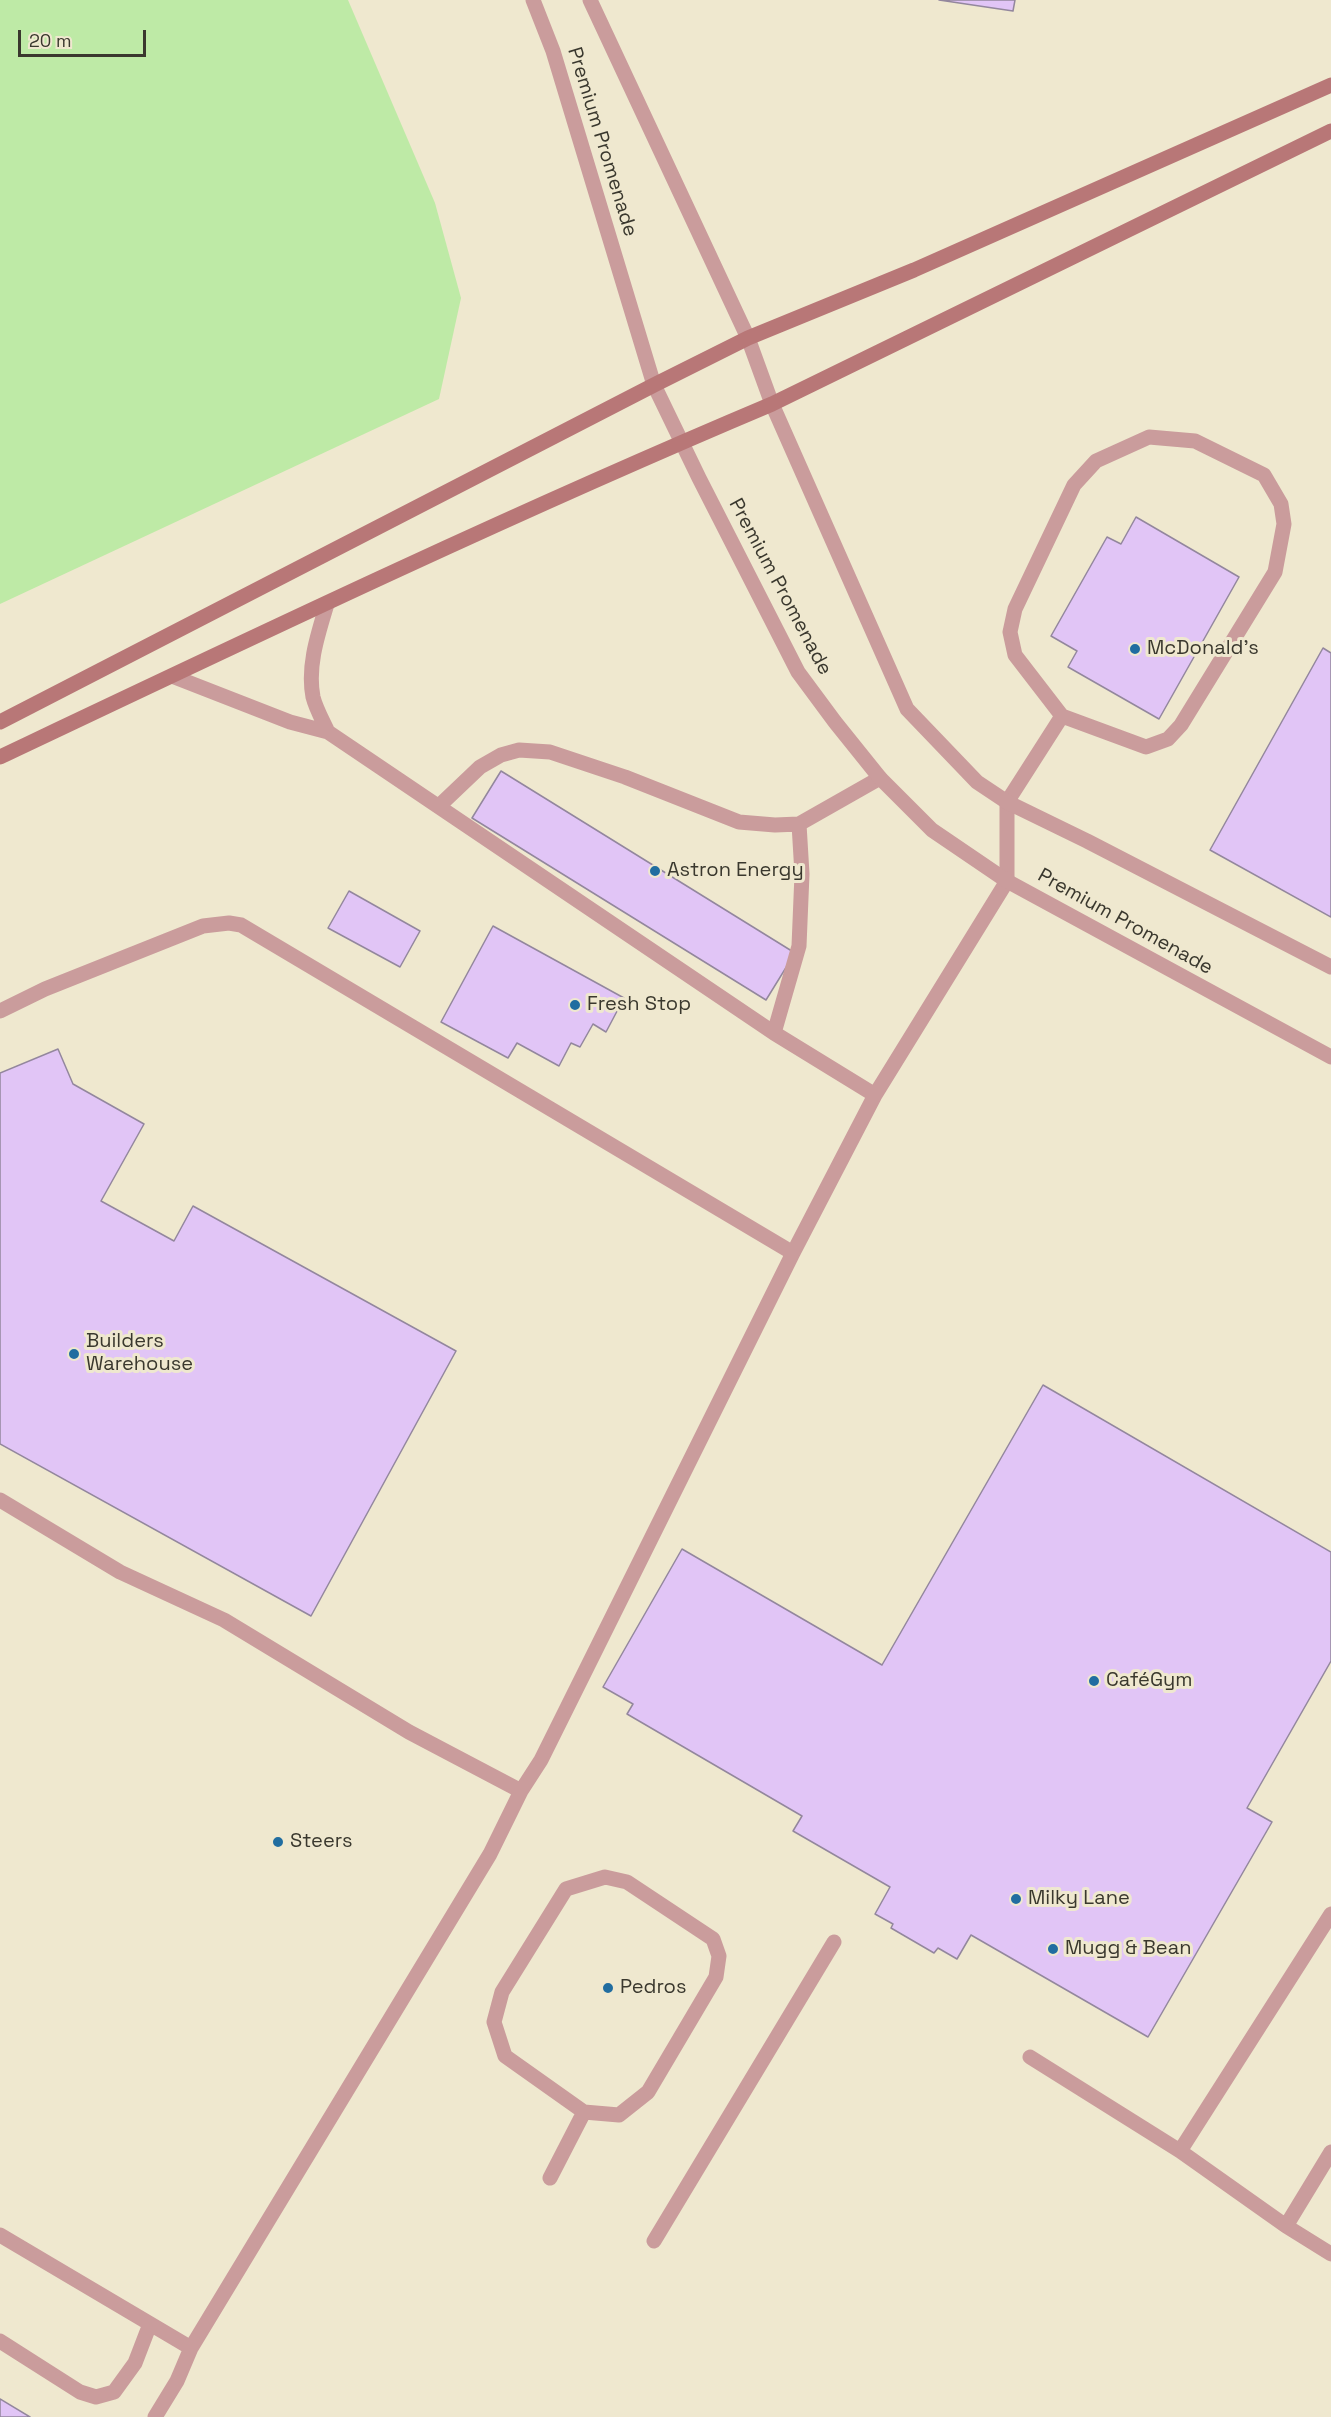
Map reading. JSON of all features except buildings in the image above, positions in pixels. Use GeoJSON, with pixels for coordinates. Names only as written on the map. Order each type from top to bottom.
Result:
{"type":"FeatureCollection","features":[{"type":"Feature","properties":{"kind":"street","name":"Premium Promenade"},"geometry":{"type":"LineString","coordinates":[[533,0],[553,51],[654,385],[798,672],[880,778],[932,830],[1006,881],[1331,1057]]}},
{"type":"Feature","properties":{"kind":"street","name":"Premium Promenade"},"geometry":{"type":"LineString","coordinates":[[590,0],[748,338],[772,404],[907,709],[977,782],[1007,802],[1331,967]]}},
{"type":"Feature","properties":{"kind":"street"},"geometry":{"type":"LineString","coordinates":[[0,722],[748,338],[914,270],[1331,85]]}},
{"type":"Feature","properties":{"kind":"street"},"geometry":{"type":"LineString","coordinates":[[0,757],[681,442],[772,404],[1331,131]]}},
{"type":"Feature","properties":{"kind":"street"},"geometry":{"type":"LineString","coordinates":[[1149,437],[1195,441],[1264,475],[1281,504],[1284,524],[1275,572],[1181,725],[1168,739],[1146,747],[1062,716],[1015,655],[1010,632],[1015,609],[1074,485],[1096,461],[1149,437]]}},
{"type":"Feature","properties":{"kind":"street"},"geometry":{"type":"LineString","coordinates":[[327,604],[312,664],[313,698],[328,732]]}},
{"type":"Feature","properties":{"kind":"street"},"geometry":{"type":"LineString","coordinates":[[172,676],[290,722],[328,732],[774,1033],[875,1095]]}},
{"type":"Feature","properties":{"kind":"street"},"geometry":{"type":"LineString","coordinates":[[155,2417],[177,2381],[190,2348],[490,1854],[521,1791],[541,1760],[793,1253],[875,1095],[1006,881],[1007,802],[1062,716]]}},
{"type":"Feature","properties":{"kind":"street"},"geometry":{"type":"LineString","coordinates":[[439,807],[480,767],[501,755],[519,750],[550,752],[625,777],[739,822],[776,825],[799,824],[880,778]]}},
{"type":"Feature","properties":{"kind":"street"},"geometry":{"type":"LineString","coordinates":[[774,1033],[799,946],[802,874],[799,824]]}},
{"type":"Feature","properties":{"kind":"street"},"geometry":{"type":"LineString","coordinates":[[0,1011],[45,989],[203,926],[229,923],[241,925],[793,1253]]}},
{"type":"Feature","properties":{"kind":"street"},"geometry":{"type":"LineString","coordinates":[[0,1500],[120,1572],[224,1620],[409,1732],[521,1791]]}},
{"type":"Feature","properties":{"kind":"street"},"geometry":{"type":"LineString","coordinates":[[605,1877],[627,1882],[713,1939],[719,1956],[716,1977],[648,2092],[619,2115],[584,2112],[505,2056],[494,2022],[502,1992],[567,1888],[605,1877]]}},
{"type":"Feature","properties":{"kind":"street"},"geometry":{"type":"LineString","coordinates":[[1180,2151],[1331,1914]]}},
{"type":"Feature","properties":{"kind":"street"},"geometry":{"type":"LineString","coordinates":[[654,2241],[834,1942]]}},
{"type":"Feature","properties":{"kind":"street"},"geometry":{"type":"LineString","coordinates":[[1030,2057],[1180,2151],[1286,2226],[1331,2254]]}},
{"type":"Feature","properties":{"kind":"street"},"geometry":{"type":"LineString","coordinates":[[550,2178],[584,2112]]}},
{"type":"Feature","properties":{"kind":"street"},"geometry":{"type":"LineString","coordinates":[[1286,2226],[1331,2152]]}},
{"type":"Feature","properties":{"kind":"street"},"geometry":{"type":"LineString","coordinates":[[0,2235],[190,2348]]}},
{"type":"Feature","properties":{"kind":"street"},"geometry":{"type":"LineString","coordinates":[[0,2341],[80,2392],[96,2397],[114,2392],[135,2364],[150,2324]]}},
{"type":"Feature","properties":{"kind":"green space"},"geometry":{"type":"Polygon","coordinates":[[[0,0],[348,0],[435,203],[461,298],[439,399],[0,604],[0,0]]]}},
{"type":"Feature","properties":{"kind":"place","name":"McDonald's"},"geometry":{"type":"Point","coordinates":[1135,649]}},
{"type":"Feature","properties":{"kind":"place","name":"Astron Energy"},"geometry":{"type":"Point","coordinates":[655,871]}},
{"type":"Feature","properties":{"kind":"place","name":"Fresh Stop"},"geometry":{"type":"Point","coordinates":[575,1005]}},
{"type":"Feature","properties":{"kind":"place","name":"Builders Warehouse"},"geometry":{"type":"Point","coordinates":[74,1354]}},
{"type":"Feature","properties":{"kind":"place","name":"CaféGym"},"geometry":{"type":"Point","coordinates":[1094,1681]}},
{"type":"Feature","properties":{"kind":"place","name":"Steers"},"geometry":{"type":"Point","coordinates":[278,1842]}},
{"type":"Feature","properties":{"kind":"place","name":"Milky Lane"},"geometry":{"type":"Point","coordinates":[1016,1899]}},
{"type":"Feature","properties":{"kind":"place","name":"Mugg & Bean"},"geometry":{"type":"Point","coordinates":[1053,1949]}},
{"type":"Feature","properties":{"kind":"place","name":"Pedros"},"geometry":{"type":"Point","coordinates":[608,1988]}}]}
